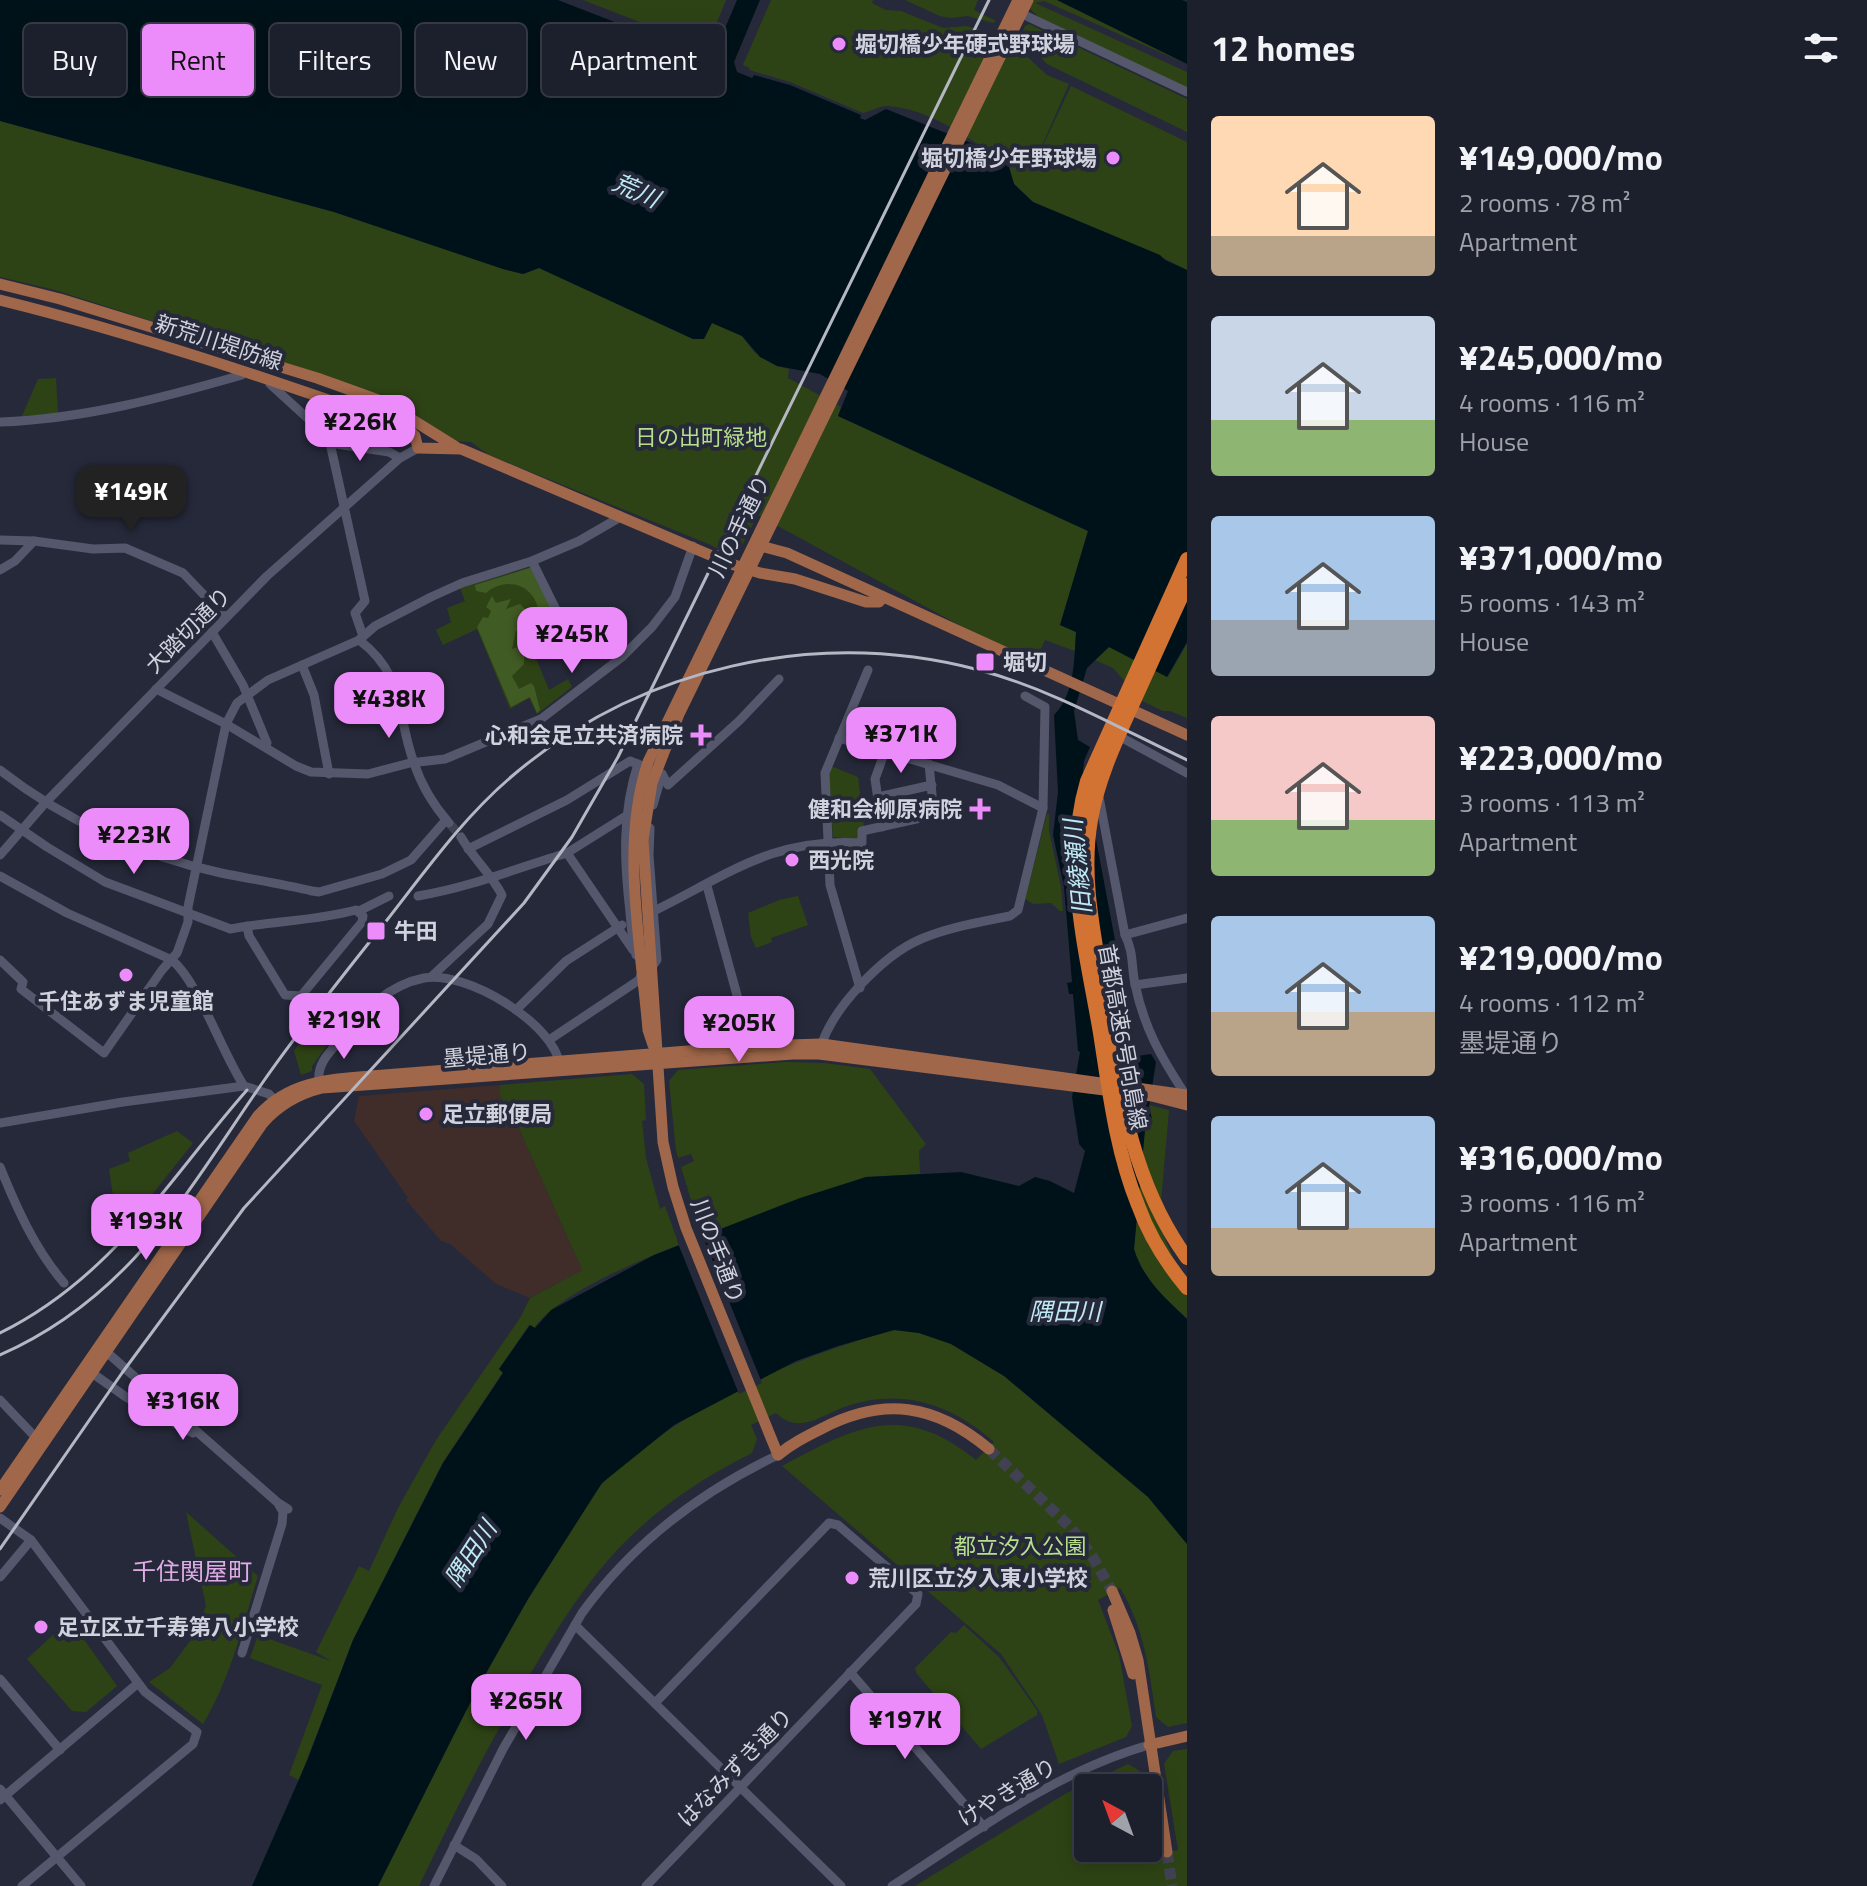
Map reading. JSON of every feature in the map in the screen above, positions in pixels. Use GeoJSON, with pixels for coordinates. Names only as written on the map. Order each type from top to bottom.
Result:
{"type":"FeatureCollection","features":[{"type":"Feature","properties":{"kind":"highway","name":"首都高速6号向島線"},"geometry":{"type":"LineString","coordinates":[[1187,559],[1094,765],[1082,798],[1075,837],[1077,892],[1119,1141],[1131,1189],[1147,1227],[1161,1253],[1187,1288]]}},
{"type":"Feature","properties":{"kind":"highway","name":"首都高速6号向島線"},"geometry":{"type":"LineString","coordinates":[[1187,585],[1105,769],[1088,838],[1087,873],[1091,918],[1129,1134],[1149,1191],[1187,1258]]}},
{"type":"Feature","properties":{"kind":"highway"},"geometry":{"type":"LineString","coordinates":[[1121,1095],[1154,1186],[1187,1243]]}},
{"type":"Feature","properties":{"kind":"highway"},"geometry":{"type":"LineString","coordinates":[[1119,1141],[1151,1220],[1187,1273]]}},
{"type":"Feature","properties":{"kind":"main road","name":"川の手通り"},"geometry":{"type":"LineString","coordinates":[[778,1455],[686,1228],[663,1142],[655,1058],[657,1029],[639,925],[643,840],[652,783],[679,714],[748,562],[1019,8]]}},
{"type":"Feature","properties":{"kind":"main road","name":"新荒川堤防線"},"geometry":{"type":"LineString","coordinates":[[0,284],[60,299],[317,378],[384,402],[457,448],[731,564],[795,579],[866,602],[879,602],[883,597]]}},
{"type":"Feature","properties":{"kind":"main road","name":"新荒川堤防線"},"geometry":{"type":"LineString","coordinates":[[0,300],[171,347],[406,427],[415,436],[418,448],[457,448]]}},
{"type":"Feature","properties":{"kind":"main road","name":"新荒川堤防線"},"geometry":{"type":"LineString","coordinates":[[759,541],[1187,735]]}},
{"type":"Feature","properties":{"kind":"main road","name":"墨堤通り"},"geometry":{"type":"LineString","coordinates":[[655,1058],[751,1046],[821,1049],[1186,1098]]}},
{"type":"Feature","properties":{"kind":"main road","name":"墨堤通り"},"geometry":{"type":"LineString","coordinates":[[0,1507],[39,1442],[277,1103],[301,1085],[319,1081],[821,1049]]}},
{"type":"Feature","properties":{"kind":"main road","name":"墨堤通り"},"geometry":{"type":"LineString","coordinates":[[277,1103],[322,1088],[560,1065]]}},
{"type":"Feature","properties":{"kind":"main road","name":"墨堤通り"},"geometry":{"type":"LineString","coordinates":[[0,1490],[92,1373],[103,1349]]}},
{"type":"Feature","properties":{"kind":"main road"},"geometry":{"type":"LineString","coordinates":[[778,1455],[855,1422],[905,1416],[947,1428],[986,1452]]}},
{"type":"Feature","properties":{"kind":"main road"},"geometry":{"type":"LineString","coordinates":[[1109,1593],[1130,1662],[1149,1745],[1167,1852]]}},
{"type":"Feature","properties":{"kind":"main road"},"geometry":{"type":"LineString","coordinates":[[1149,1745],[1187,1736]]}},
{"type":"Feature","properties":{"kind":"street"},"geometry":{"type":"LineString","coordinates":[[1019,8],[1187,92]]}},
{"type":"Feature","properties":{"kind":"street"},"geometry":{"type":"LineString","coordinates":[[0,422],[61,418],[114,409],[242,375],[243,371]]}},
{"type":"Feature","properties":{"kind":"street"},"geometry":{"type":"LineString","coordinates":[[0,770],[46,802],[117,839],[220,873],[319,892],[382,874],[411,860],[448,822],[414,764],[398,691],[385,668],[361,638],[355,613],[365,601],[330,443],[327,436],[270,384],[271,380]]}},
{"type":"Feature","properties":{"kind":"street"},"geometry":{"type":"LineString","coordinates":[[330,443],[389,452],[400,458]]}},
{"type":"Feature","properties":{"kind":"street","name":"大踏切通り"},"geometry":{"type":"LineString","coordinates":[[0,855],[46,802],[267,576],[400,458],[418,448]]}},
{"type":"Feature","properties":{"kind":"street"},"geometry":{"type":"LineString","coordinates":[[0,960],[23,982],[21,989],[32,1000],[104,1053],[177,953],[188,922],[226,724],[233,709],[268,680],[361,638],[375,626],[431,597],[579,541],[619,515]]}},
{"type":"Feature","properties":{"kind":"street"},"geometry":{"type":"LineString","coordinates":[[0,540],[93,549],[125,548],[146,555],[183,573],[226,618]]}},
{"type":"Feature","properties":{"kind":"street"},"geometry":{"type":"LineString","coordinates":[[0,570],[15,561],[34,541]]}},
{"type":"Feature","properties":{"kind":"street"},"geometry":{"type":"LineString","coordinates":[[156,689],[226,724],[296,766],[329,774],[368,774],[460,754],[541,719],[622,657],[652,627],[675,597],[693,546]]}},
{"type":"Feature","properties":{"kind":"street"},"geometry":{"type":"LineString","coordinates":[[531,648],[568,633],[532,561]]}},
{"type":"Feature","properties":{"kind":"street"},"geometry":{"type":"LineString","coordinates":[[212,632],[248,694],[267,743],[265,747]]}},
{"type":"Feature","properties":{"kind":"street"},"geometry":{"type":"LineString","coordinates":[[302,665],[314,695],[329,774]]}},
{"type":"Feature","properties":{"kind":"street"},"geometry":{"type":"LineString","coordinates":[[860,988],[830,885],[825,773],[868,670]]}},
{"type":"Feature","properties":{"kind":"street"},"geometry":{"type":"LineString","coordinates":[[468,849],[567,800],[630,761],[662,774],[668,785],[739,721],[779,679]]}},
{"type":"Feature","properties":{"kind":"street"},"geometry":{"type":"LineString","coordinates":[[821,1049],[841,1010],[893,956],[916,941],[1014,913],[1020,904],[1043,808],[1045,707],[1025,696]]}},
{"type":"Feature","properties":{"kind":"street"},"geometry":{"type":"LineString","coordinates":[[356,711],[399,703]]}},
{"type":"Feature","properties":{"kind":"street"},"geometry":{"type":"LineString","coordinates":[[1186,1098],[1148,1032],[1135,985],[1133,952],[1125,935],[1099,798],[1097,771],[1103,745],[1114,734],[1187,773]]}},
{"type":"Feature","properties":{"kind":"street"},"geometry":{"type":"LineString","coordinates":[[839,738],[998,785],[1043,808]]}},
{"type":"Feature","properties":{"kind":"street"},"geometry":{"type":"LineString","coordinates":[[882,827],[875,779],[885,751]]}},
{"type":"Feature","properties":{"kind":"street"},"geometry":{"type":"LineString","coordinates":[[635,952],[639,925],[625,857],[626,816],[638,764]]}},
{"type":"Feature","properties":{"kind":"street"},"geometry":{"type":"LineString","coordinates":[[654,911],[707,886],[737,866],[772,852],[790,846],[829,841],[862,843],[862,831],[934,815],[929,764]]}},
{"type":"Feature","properties":{"kind":"street"},"geometry":{"type":"LineString","coordinates":[[549,1040],[639,980],[647,967],[657,960],[649,836],[662,774]]}},
{"type":"Feature","properties":{"kind":"street"},"geometry":{"type":"LineString","coordinates":[[878,797],[932,785]]}},
{"type":"Feature","properties":{"kind":"street"},"geometry":{"type":"LineString","coordinates":[[0,815],[105,882],[228,928],[359,911],[389,896]]}},
{"type":"Feature","properties":{"kind":"street"},"geometry":{"type":"LineString","coordinates":[[418,896],[451,891],[493,879],[567,853],[626,816]]}},
{"type":"Feature","properties":{"kind":"street"},"geometry":{"type":"LineString","coordinates":[[319,1081],[320,1065],[362,1014],[394,989],[431,977],[488,924],[502,895],[461,837]]}},
{"type":"Feature","properties":{"kind":"street"},"geometry":{"type":"LineString","coordinates":[[567,853],[647,967]]}},
{"type":"Feature","properties":{"kind":"street"},"geometry":{"type":"LineString","coordinates":[[0,876],[67,913],[178,965],[244,1086]]}},
{"type":"Feature","properties":{"kind":"street"},"geometry":{"type":"LineString","coordinates":[[707,886],[751,1046]]}},
{"type":"Feature","properties":{"kind":"street"},"geometry":{"type":"LineString","coordinates":[[247,926],[249,936],[285,995],[301,996],[362,922],[363,916],[359,911]]}},
{"type":"Feature","properties":{"kind":"street"},"geometry":{"type":"LineString","coordinates":[[1125,935],[1187,918]]}},
{"type":"Feature","properties":{"kind":"street"},"geometry":{"type":"LineString","coordinates":[[516,1010],[566,961],[617,927],[639,925]]}},
{"type":"Feature","properties":{"kind":"street"},"geometry":{"type":"LineString","coordinates":[[431,977],[468,985],[516,1010],[549,1040],[560,1065]]}},
{"type":"Feature","properties":{"kind":"street"},"geometry":{"type":"LineString","coordinates":[[1135,985],[1187,978]]}},
{"type":"Feature","properties":{"kind":"street"},"geometry":{"type":"LineString","coordinates":[[0,1123],[128,1101],[244,1086],[266,1092],[277,1103]]}},
{"type":"Feature","properties":{"kind":"street"},"geometry":{"type":"LineString","coordinates":[[0,1167],[26,1227],[64,1283]]}},
{"type":"Feature","properties":{"kind":"street"},"geometry":{"type":"LineString","coordinates":[[103,1349],[288,1509]]}},
{"type":"Feature","properties":{"kind":"street"},"geometry":{"type":"LineString","coordinates":[[92,1373],[126,1397],[186,1431],[200,1435]]}},
{"type":"Feature","properties":{"kind":"street"},"geometry":{"type":"LineString","coordinates":[[0,1400],[39,1442]]}},
{"type":"Feature","properties":{"kind":"street"},"geometry":{"type":"LineString","coordinates":[[434,1886],[503,1749],[575,1625],[604,1584],[659,1529],[707,1493],[778,1455]]}},
{"type":"Feature","properties":{"kind":"street"},"geometry":{"type":"LineString","coordinates":[[242,1653],[282,1524],[283,1512],[277,1502]]}},
{"type":"Feature","properties":{"kind":"street"},"geometry":{"type":"LineString","coordinates":[[0,1518],[31,1540],[137,1684],[193,1727],[197,1737],[193,1744],[22,1886]]}},
{"type":"Feature","properties":{"kind":"street","name":"はなみずき通り"},"geometry":{"type":"LineString","coordinates":[[646,1886],[916,1604],[918,1597],[914,1590],[838,1525],[829,1523],[655,1703]]}},
{"type":"Feature","properties":{"kind":"street"},"geometry":{"type":"LineString","coordinates":[[0,1577],[31,1540]]}},
{"type":"Feature","properties":{"kind":"street"},"geometry":{"type":"LineString","coordinates":[[575,1625],[841,1886]]}},
{"type":"Feature","properties":{"kind":"street"},"geometry":{"type":"LineString","coordinates":[[850,1672],[984,1827]]}},
{"type":"Feature","properties":{"kind":"street"},"geometry":{"type":"LineString","coordinates":[[1,1682],[60,1750]]}},
{"type":"Feature","properties":{"kind":"street"},"geometry":{"type":"LineString","coordinates":[[81,1886],[2,1795],[137,1684]]}},
{"type":"Feature","properties":{"kind":"street","name":"けやき通り"},"geometry":{"type":"LineString","coordinates":[[892,1886],[1082,1769],[1124,1751],[1149,1745]]}},
{"type":"Feature","properties":{"kind":"street"},"geometry":{"type":"LineString","coordinates":[[454,1845],[476,1859],[502,1886]]}},
{"type":"Feature","properties":{"kind":"shaded area"},"geometry":{"type":"Polygon","coordinates":[[[500,1085],[499,1094],[520,1131],[582,1270],[530,1298],[496,1284],[450,1244],[441,1241],[406,1200],[408,1198],[354,1121],[359,1096],[500,1085]]]}},
{"type":"Feature","properties":{"kind":"green space"},"geometry":{"type":"Polygon","coordinates":[[[583,0],[726,0],[716,24],[645,24],[583,0]]]}},
{"type":"Feature","properties":{"kind":"green space"},"geometry":{"type":"Polygon","coordinates":[[[771,0],[873,0],[872,3],[886,10],[901,11],[943,28],[967,26],[982,30],[1023,53],[1047,75],[1069,84],[1030,173],[1071,86],[1187,142],[1187,270],[1033,202],[1014,184],[1009,167],[967,137],[936,120],[903,108],[887,106],[863,113],[790,82],[749,70],[743,65],[771,0]]]}},
{"type":"Feature","properties":{"kind":"green space"},"geometry":{"type":"Polygon","coordinates":[[[905,0],[978,0],[974,10],[996,21],[993,23],[968,16],[940,16],[905,0]]]}},
{"type":"Feature","properties":{"kind":"green space"},"geometry":{"type":"Polygon","coordinates":[[[1012,0],[1057,0],[1187,64],[1044,1],[1035,3],[1187,72],[1187,90],[1038,17],[1024,2],[1012,0]]]}},
{"type":"Feature","properties":{"kind":"green space"},"geometry":{"type":"Polygon","coordinates":[[[1029,24],[1187,99],[1187,132],[1047,64],[1020,37],[1029,24]]]}},
{"type":"Feature","properties":{"kind":"green space","name":"日の出町緑地"},"geometry":{"type":"Polygon","coordinates":[[[0,121],[334,212],[503,269],[523,274],[539,268],[693,339],[712,323],[742,336],[754,352],[777,366],[789,369],[788,378],[841,407],[838,416],[1088,531],[1060,625],[1076,632],[1075,651],[1045,640],[1036,660],[970,631],[758,515],[735,558],[711,545],[489,455],[471,442],[454,441],[392,398],[55,290],[0,277],[0,121]]]}},
{"type":"Feature","properties":{"kind":"green space"},"geometry":{"type":"Polygon","coordinates":[[[56,378],[58,415],[22,416],[38,379],[56,378]]]}},
{"type":"Feature","properties":{"kind":"green space"},"geometry":{"type":"Polygon","coordinates":[[[534,566],[563,632],[531,646],[549,690],[568,679],[572,687],[537,714],[529,698],[510,709],[477,629],[443,645],[436,630],[451,622],[447,608],[465,601],[460,588],[534,566]]]}},
{"type":"Feature","properties":{"kind":"green space"},"geometry":{"type":"Polygon","coordinates":[[[533,567],[564,630],[529,642],[539,620],[535,599],[529,592],[513,584],[504,584],[486,593],[476,591],[475,585],[533,567]]]}},
{"type":"Feature","properties":{"kind":"green space"},"geometry":{"type":"Polygon","coordinates":[[[492,596],[496,603],[511,599],[506,609],[520,604],[533,617],[531,625],[522,635],[520,630],[516,631],[512,649],[521,646],[524,649],[524,664],[512,676],[519,689],[531,683],[534,686],[540,710],[537,713],[530,697],[511,707],[477,627],[483,617],[488,618],[491,611],[486,607],[492,596]]]}},
{"type":"Feature","properties":{"kind":"green space"},"geometry":{"type":"Polygon","coordinates":[[[1187,644],[1187,718],[1142,701],[1113,668],[1095,660],[1109,647],[1168,677],[1187,644]]]}},
{"type":"Feature","properties":{"kind":"green space"},"geometry":{"type":"Polygon","coordinates":[[[831,766],[858,777],[864,827],[858,840],[833,837],[828,769],[831,766]]]}},
{"type":"Feature","properties":{"kind":"green space"},"geometry":{"type":"Polygon","coordinates":[[[1047,814],[1063,911],[1051,903],[1033,904],[1025,899],[1047,814]]]}},
{"type":"Feature","properties":{"kind":"green space"},"geometry":{"type":"Polygon","coordinates":[[[798,896],[808,925],[771,938],[772,942],[756,948],[751,937],[748,913],[798,896]]]}},
{"type":"Feature","properties":{"kind":"green space"},"geometry":{"type":"Polygon","coordinates":[[[317,1026],[332,1038],[312,1066],[312,1071],[301,1075],[294,1051],[306,1034],[310,1036],[317,1026]]]}},
{"type":"Feature","properties":{"kind":"green space"},"geometry":{"type":"Polygon","coordinates":[[[785,1062],[870,1069],[926,1144],[919,1151],[920,1174],[866,1177],[702,1236],[681,1167],[694,1161],[691,1154],[678,1158],[669,1081],[678,1070],[785,1062]]]}},
{"type":"Feature","properties":{"kind":"green space"},"geometry":{"type":"Polygon","coordinates":[[[632,1074],[644,1084],[646,1120],[642,1121],[646,1158],[660,1209],[665,1206],[679,1245],[600,1279],[561,1303],[534,1328],[529,1325],[499,1369],[503,1372],[443,1462],[353,1640],[299,1780],[289,1775],[322,1685],[250,1658],[258,1635],[331,1661],[316,1652],[359,1566],[369,1571],[398,1508],[436,1440],[520,1318],[530,1298],[582,1270],[520,1131],[499,1094],[500,1085],[632,1074]]]}},
{"type":"Feature","properties":{"kind":"green space"},"geometry":{"type":"Polygon","coordinates":[[[1149,1105],[1169,1110],[1159,1225],[1177,1266],[1187,1277],[1187,1318],[1149,1279],[1134,1249],[1146,1118],[1151,1118],[1149,1105]]]}},
{"type":"Feature","properties":{"kind":"green space"},"geometry":{"type":"Polygon","coordinates":[[[177,1131],[193,1143],[119,1236],[109,1169],[130,1161],[128,1153],[177,1131]]]}},
{"type":"Feature","properties":{"kind":"green space","name":"都立汐入公園"},"geometry":{"type":"Polygon","coordinates":[[[894,1330],[919,1333],[951,1344],[1004,1376],[1148,1497],[1187,1544],[1187,1723],[1168,1727],[1156,1717],[1140,1634],[1120,1588],[1098,1600],[1119,1655],[1132,1726],[1126,1737],[1059,1764],[1042,1715],[1001,1654],[782,1466],[833,1440],[879,1426],[902,1425],[925,1430],[976,1460],[994,1442],[956,1415],[912,1400],[862,1402],[801,1423],[793,1423],[776,1413],[751,1425],[757,1439],[752,1453],[674,1500],[632,1535],[604,1565],[567,1614],[519,1693],[474,1774],[419,1886],[378,1886],[501,1647],[579,1514],[602,1484],[667,1431],[728,1394],[826,1351],[894,1330]]]}},
{"type":"Feature","properties":{"kind":"green space"},"geometry":{"type":"Polygon","coordinates":[[[186,1512],[258,1576],[228,1671],[203,1724],[149,1682],[170,1668],[193,1637],[206,1606],[186,1512]]]}},
{"type":"Feature","properties":{"kind":"green space"},"geometry":{"type":"Polygon","coordinates":[[[964,1625],[999,1657],[1037,1710],[1037,1715],[981,1749],[915,1668],[951,1632],[956,1633],[964,1625]]]}},
{"type":"Feature","properties":{"kind":"green space"},"geometry":{"type":"Polygon","coordinates":[[[54,1634],[69,1643],[80,1634],[117,1686],[86,1712],[72,1711],[27,1659],[54,1634]]]}},
{"type":"Feature","properties":{"kind":"green space"},"geometry":{"type":"Polygon","coordinates":[[[1187,1749],[1187,1886],[915,1886],[1074,1790],[1074,1862],[1162,1862],[1162,1853],[1178,1850],[1164,1764],[1173,1751],[1187,1749]]]}},
{"type":"Feature","properties":{"kind":"green space"},"geometry":{"type":"Polygon","coordinates":[[[1128,1764],[1141,1774],[1107,1774],[1128,1764]]]}},
{"type":"Feature","properties":{"kind":"water"},"geometry":{"type":"Polygon","coordinates":[[[0,0],[558,0],[620,24],[542,24],[542,96],[725,96],[725,28],[737,0],[760,0],[734,62],[737,72],[790,85],[861,115],[860,118],[865,120],[886,109],[976,145],[1009,167],[1014,184],[1033,202],[1160,255],[1187,270],[1187,642],[1167,677],[1109,647],[1087,668],[1074,711],[1078,740],[1090,747],[1083,771],[1137,1056],[1151,1054],[1156,1062],[1149,1107],[1152,1119],[1146,1119],[1134,1249],[1149,1279],[1187,1319],[1187,1544],[1148,1497],[1004,1376],[951,1344],[919,1333],[894,1330],[796,1361],[674,1425],[602,1483],[528,1599],[477,1689],[378,1886],[252,1886],[307,1761],[353,1640],[443,1463],[503,1373],[499,1369],[530,1325],[535,1328],[551,1310],[654,1255],[800,1198],[866,1177],[961,1172],[1019,1186],[1035,1177],[1074,1193],[1085,1151],[1079,1144],[1072,1097],[1080,1052],[1073,994],[1069,994],[1067,983],[1072,982],[1064,887],[1053,835],[1058,792],[1054,715],[1070,687],[1076,632],[1060,625],[1088,531],[838,416],[848,391],[820,374],[777,366],[760,357],[742,336],[712,323],[704,339],[693,339],[539,268],[523,274],[503,269],[334,212],[0,121],[0,0]]]}},
{"type":"Feature","properties":{"kind":"water"},"geometry":{"type":"Polygon","coordinates":[[[1057,0],[1187,2],[1187,64],[1057,0]]]}},
{"type":"Feature","properties":{"kind":"pier"},"geometry":{"type":"Polygon","coordinates":[[[701,1232],[762,1383],[739,1394],[677,1241],[701,1232]]]}},
{"type":"Feature","properties":{"kind":"tunnel"},"geometry":{"type":"LineString","coordinates":[[450,824],[461,837]]}},
{"type":"Feature","properties":{"kind":"tunnel"},"geometry":{"type":"LineString","coordinates":[[989,1449],[1071,1528],[1112,1591]]}},
{"type":"Feature","properties":{"kind":"tunnel"},"geometry":{"type":"LineString","coordinates":[[1167,1852],[1172,1886]]}},
{"type":"Feature","properties":{"kind":"railway"},"geometry":{"type":"LineString","coordinates":[[0,1549],[122,1373],[244,1208],[524,903],[572,837],[618,757],[989,0]]}},
{"type":"Feature","properties":{"kind":"railway"},"geometry":{"type":"LineString","coordinates":[[0,1355],[46,1331],[86,1303],[152,1238],[293,1041],[431,864],[493,793],[561,739],[615,708],[672,683],[732,666],[793,656],[855,653],[917,658],[1006,678],[1084,710],[1187,760]]}},
{"type":"Feature","properties":{"kind":"railway"},"geometry":{"type":"LineString","coordinates":[[0,1333],[40,1310],[107,1255],[136,1225],[247,1090]]}},
{"type":"Feature","properties":{"kind":"place","name":"堀切橋少年硬式野球場"},"geometry":{"type":"Point","coordinates":[839,44]}},
{"type":"Feature","properties":{"kind":"place","name":"堀切橋少年野球場"},"geometry":{"type":"Point","coordinates":[1113,158]}},
{"type":"Feature","properties":{"kind":"place","name":"堀切"},"geometry":{"type":"Point","coordinates":[985,662]}},
{"type":"Feature","properties":{"kind":"place","name":"心和会足立共済病院"},"geometry":{"type":"Point","coordinates":[701,735]}},
{"type":"Feature","properties":{"kind":"place","name":"健和会柳原病院"},"geometry":{"type":"Point","coordinates":[980,809]}},
{"type":"Feature","properties":{"kind":"place","name":"西光院"},"geometry":{"type":"Point","coordinates":[792,860]}},
{"type":"Feature","properties":{"kind":"place","name":"牛田"},"geometry":{"type":"Point","coordinates":[376,931]}},
{"type":"Feature","properties":{"kind":"place","name":"千住あずま児童館"},"geometry":{"type":"Point","coordinates":[126,975]}},
{"type":"Feature","properties":{"kind":"place","name":"足立郵便局"},"geometry":{"type":"Point","coordinates":[426,1114]}},
{"type":"Feature","properties":{"kind":"place","name":"荒川区立汐入東小学校"},"geometry":{"type":"Point","coordinates":[852,1578]}},
{"type":"Feature","properties":{"kind":"place","name":"足立区立千寿第八小学校"},"geometry":{"type":"Point","coordinates":[41,1627]}},
{"type":"Feature","properties":{"kind":"district","name":"千住関屋町"},"geometry":{"type":"Point","coordinates":[192,1572]}},
{"type":"Feature","properties":{"kind":"water label","name":"荒川"},"geometry":{"type":"Point","coordinates":[636,191]}},
{"type":"Feature","properties":{"kind":"water label","name":"旧綾瀬川"},"geometry":{"type":"Point","coordinates":[1078,867]}},
{"type":"Feature","properties":{"kind":"water label","name":"隅田川"},"geometry":{"type":"Point","coordinates":[1065,1312]}},
{"type":"Feature","properties":{"kind":"water label","name":"隅田川"},"geometry":{"type":"Point","coordinates":[471,1554]}}]}
